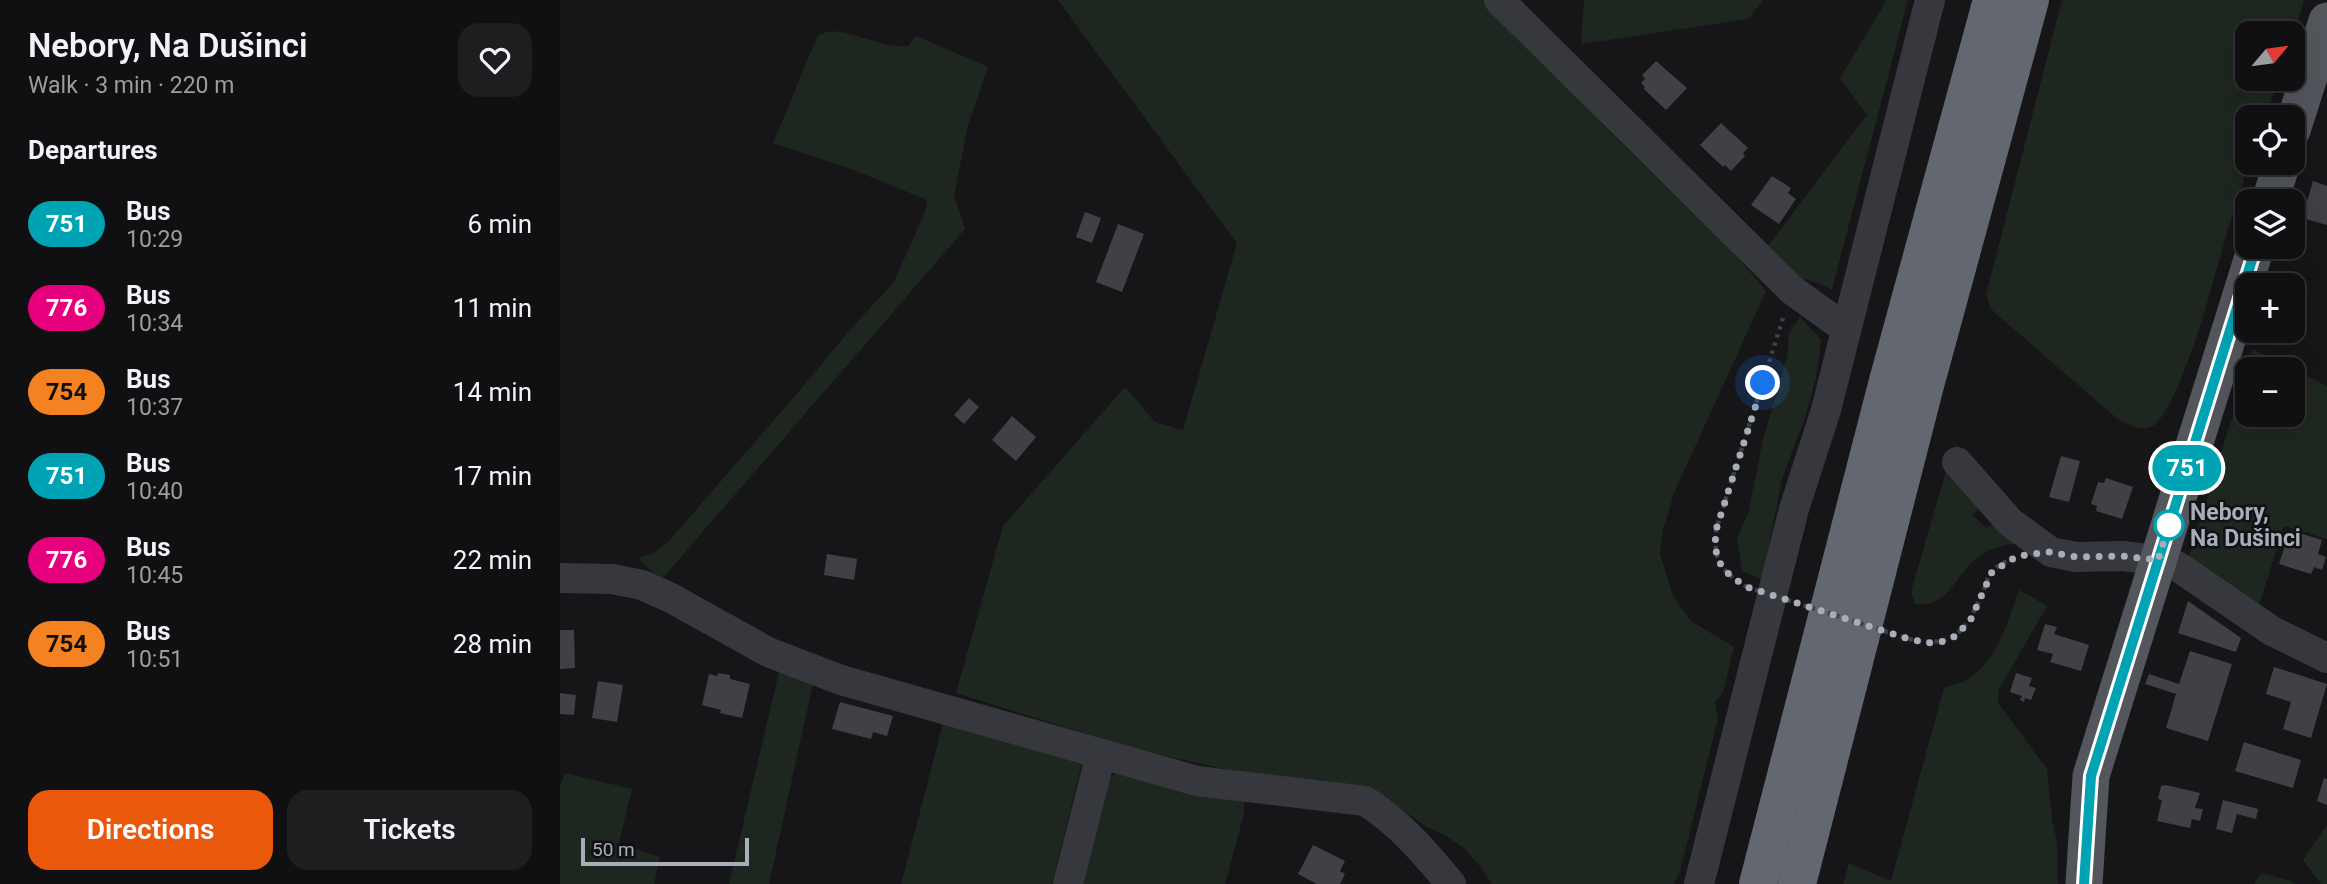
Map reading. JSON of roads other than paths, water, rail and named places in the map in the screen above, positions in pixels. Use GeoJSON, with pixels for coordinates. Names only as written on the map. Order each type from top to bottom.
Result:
{"type":"FeatureCollection","features":[{"type":"Feature","properties":{"kind":"highway"},"geometry":{"type":"LineString","coordinates":[[1758,884],[1885,394],[1992,0]]}},
{"type":"Feature","properties":{"kind":"highway"},"geometry":{"type":"LineString","coordinates":[[1797,884],[1924,389],[2030,0]]}},
{"type":"Feature","properties":{"kind":"main road"},"geometry":{"type":"LineString","coordinates":[[2300,105],[2327,21]]}},
{"type":"Feature","properties":{"kind":"main road"},"geometry":{"type":"LineString","coordinates":[[2084,884],[2091,776],[2252,259]]}},
{"type":"Feature","properties":{"kind":"street"},"geometry":{"type":"LineString","coordinates":[[1499,0],[1792,289],[1846,329]]}},
{"type":"Feature","properties":{"kind":"street"},"geometry":{"type":"LineString","coordinates":[[1699,884],[1794,509],[1826,410],[1930,0]]}},
{"type":"Feature","properties":{"kind":"street"},"geometry":{"type":"LineString","coordinates":[[1957,462],[2010,522],[2050,552],[2076,557],[2122,556],[2158,560],[2177,566],[2272,631],[2327,658]]}},
{"type":"Feature","properties":{"kind":"street"},"geometry":{"type":"LineString","coordinates":[[560,578],[612,579],[642,585],[671,598],[768,652],[841,680],[1197,781],[1366,801],[1398,826],[1451,884]]}},
{"type":"Feature","properties":{"kind":"street"},"geometry":{"type":"LineString","coordinates":[[1068,884],[1101,754]]}},
{"type":"Feature","properties":{"kind":"place","name":"Nebory, Na Dušinci"},"geometry":{"type":"Point","coordinates":[2169,525]}}]}
